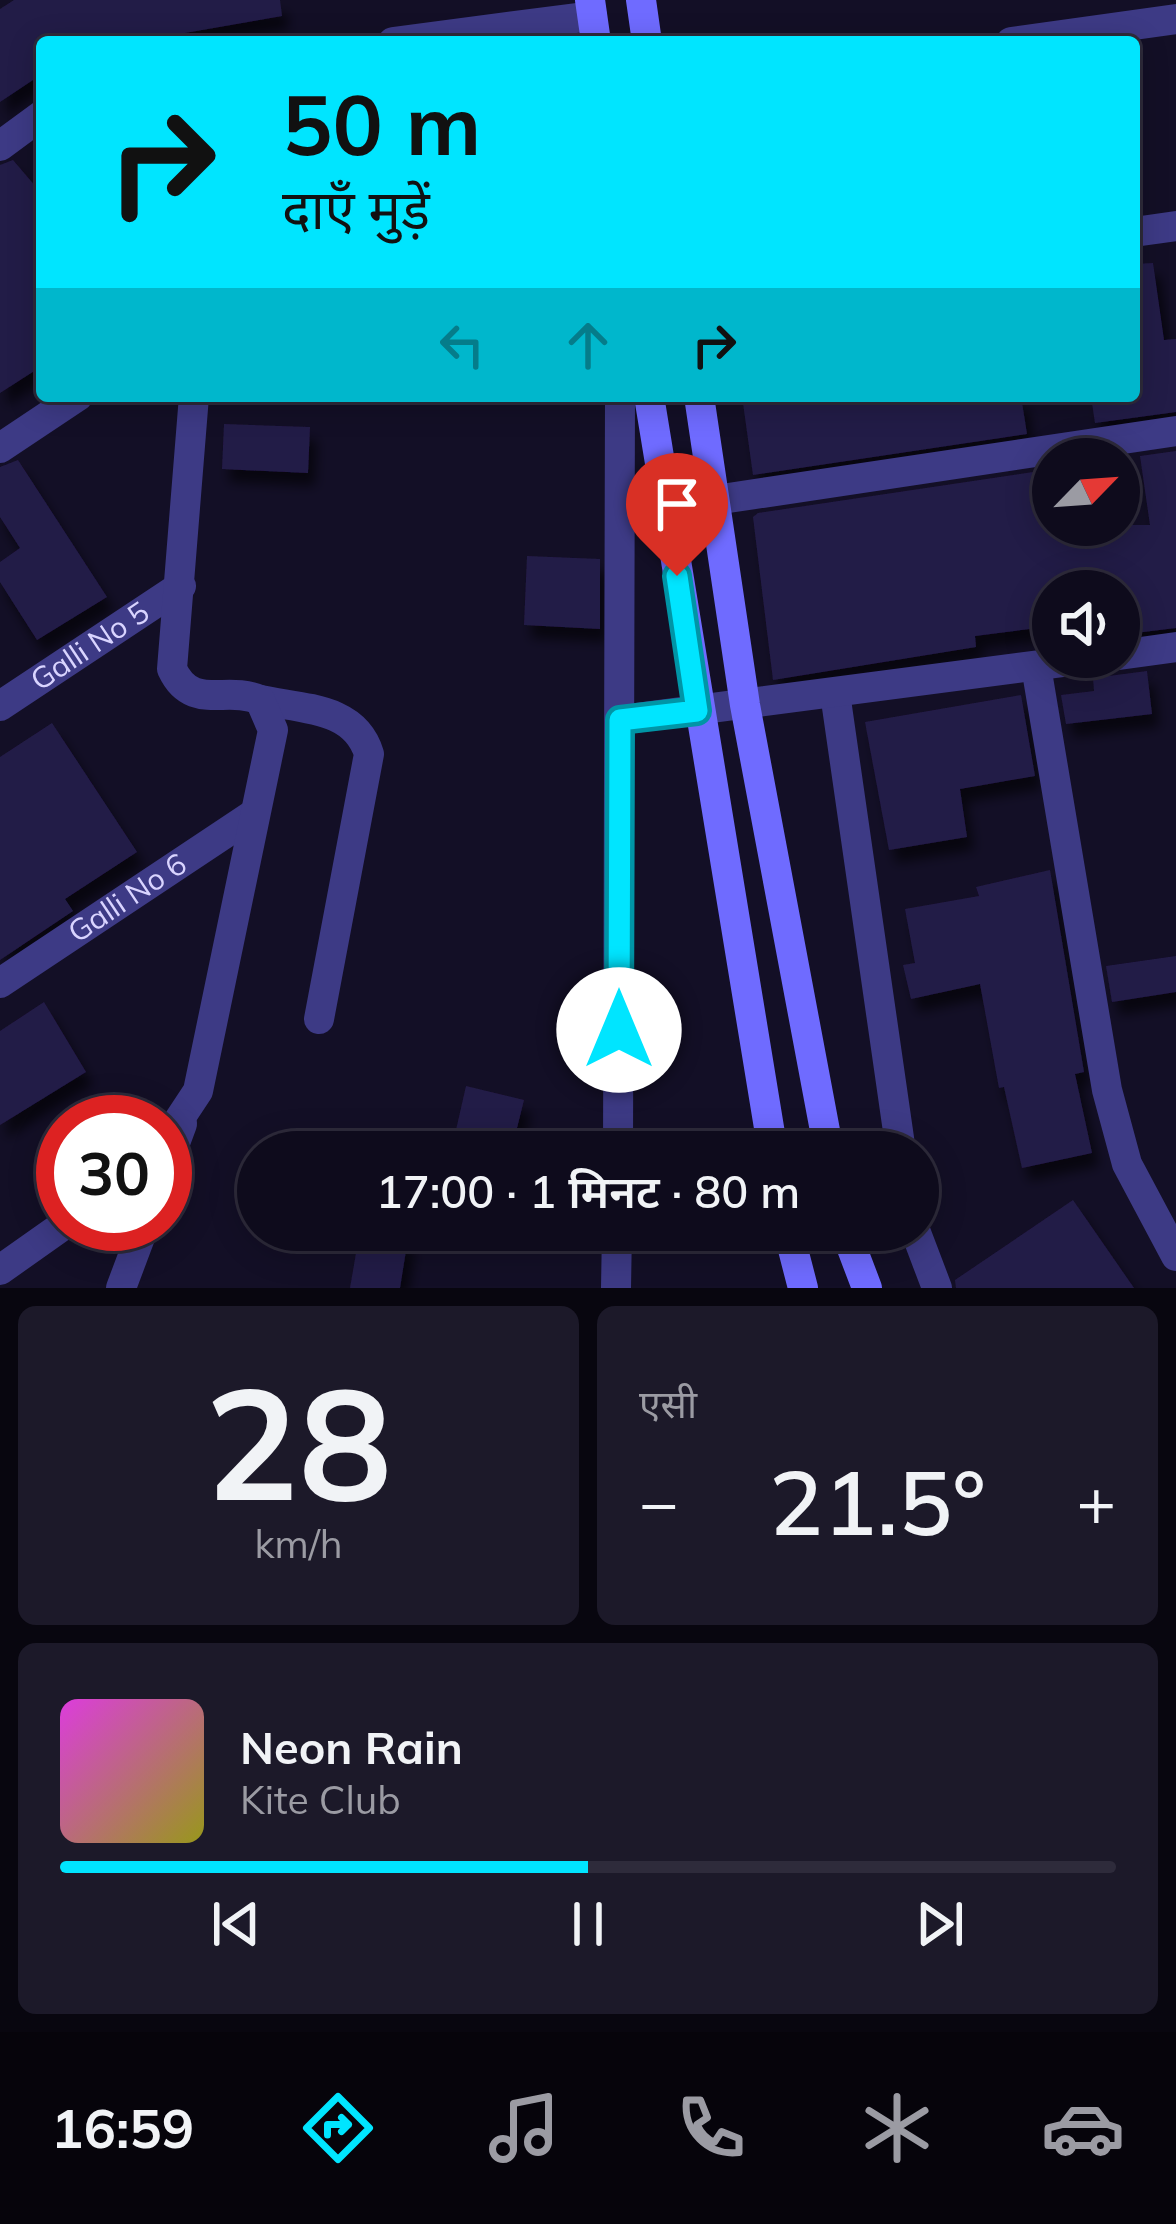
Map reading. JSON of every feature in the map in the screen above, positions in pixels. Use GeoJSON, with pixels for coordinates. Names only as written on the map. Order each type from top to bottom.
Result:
{"type":"FeatureCollection","features":[{"type":"Feature","properties":{"kind":"street"},"geometry":{"type":"LineString","coordinates":[[641,0],[646,36]]}},
{"type":"Feature","properties":{"kind":"street"},"geometry":{"type":"LineString","coordinates":[[445,36],[592,19]]}},
{"type":"Feature","properties":{"kind":"street"},"geometry":{"type":"LineString","coordinates":[[1054,36],[1176,19]]}},
{"type":"Feature","properties":{"kind":"street"},"geometry":{"type":"LineString","coordinates":[[0,146],[36,119]]}},
{"type":"Feature","properties":{"kind":"street"},"geometry":{"type":"LineString","coordinates":[[1140,231],[1176,226]]}},
{"type":"Feature","properties":{"kind":"street"},"geometry":{"type":"LineString","coordinates":[[0,448],[69,402]]}},
{"type":"Feature","properties":{"kind":"street"},"geometry":{"type":"LineString","coordinates":[[194,402],[172,656],[179,684],[206,698],[247,694],[346,718],[363,734],[369,754],[319,1019]]}},
{"type":"Feature","properties":{"kind":"street"},"geometry":{"type":"LineString","coordinates":[[618,1131],[620,402]]}},
{"type":"Feature","properties":{"kind":"street"},"geometry":{"type":"LineString","coordinates":[[651,402],[697,711],[769,1131]]}},
{"type":"Feature","properties":{"kind":"street"},"geometry":{"type":"LineString","coordinates":[[700,402],[745,704],[825,1131]]}},
{"type":"Feature","properties":{"kind":"street"},"geometry":{"type":"LineString","coordinates":[[715,500],[1176,430]]}},
{"type":"Feature","properties":{"kind":"street","name":"Galli No 5"},"geometry":{"type":"LineString","coordinates":[[0,706],[181,586]]}},
{"type":"Feature","properties":{"kind":"street"},"geometry":{"type":"LineString","coordinates":[[1140,652],[1176,647]]}},
{"type":"Feature","properties":{"kind":"street"},"geometry":{"type":"LineString","coordinates":[[620,720],[1032,667]]}},
{"type":"Feature","properties":{"kind":"street"},"geometry":{"type":"LineString","coordinates":[[1038,678],[1107,1090],[1126,1164],[1176,1256]]}},
{"type":"Feature","properties":{"kind":"street"},"geometry":{"type":"LineString","coordinates":[[835,693],[898,1131]]}},
{"type":"Feature","properties":{"kind":"street"},"geometry":{"type":"LineString","coordinates":[[192,1101],[198,1091],[273,730],[260,700]]}},
{"type":"Feature","properties":{"kind":"street","name":"Galli No 6"},"geometry":{"type":"LineString","coordinates":[[0,983],[254,814]]}},
{"type":"Feature","properties":{"kind":"street"},"geometry":{"type":"LineString","coordinates":[[0,1270],[36,1244]]}},
{"type":"Feature","properties":{"kind":"street"},"geometry":{"type":"LineString","coordinates":[[121,1288],[135,1251]]}},
{"type":"Feature","properties":{"kind":"street"},"geometry":{"type":"LineString","coordinates":[[616,1288],[617,1251]]}},
{"type":"Feature","properties":{"kind":"street"},"geometry":{"type":"LineString","coordinates":[[793,1251],[802,1288]]}},
{"type":"Feature","properties":{"kind":"street"},"geometry":{"type":"LineString","coordinates":[[853,1251],[867,1288]]}},
{"type":"Feature","properties":{"kind":"street"},"geometry":{"type":"LineString","coordinates":[[922,1251],[937,1288]]}},
{"type":"Feature","properties":{"kind":"building"},"geometry":{"type":"Polygon","coordinates":[[[14,0],[280,0],[282,16],[168,36],[36,36],[36,78],[0,102],[0,9],[14,0]]]}},
{"type":"Feature","properties":{"kind":"building"},"geometry":{"type":"Polygon","coordinates":[[[13,160],[36,187],[36,370],[0,393],[0,165],[13,160]]]}},
{"type":"Feature","properties":{"kind":"building"},"geometry":{"type":"Polygon","coordinates":[[[1153,263],[1164,340],[1176,339],[1176,412],[1095,423],[1092,402],[1140,402],[1140,264],[1153,263]]]}},
{"type":"Feature","properties":{"kind":"building"},"geometry":{"type":"Polygon","coordinates":[[[1022,402],[1027,434],[753,475],[743,403],[1022,402]]]}},
{"type":"Feature","properties":{"kind":"building"},"geometry":{"type":"Polygon","coordinates":[[[224,424],[310,427],[308,473],[222,469],[224,424]]]}},
{"type":"Feature","properties":{"kind":"building"},"geometry":{"type":"Polygon","coordinates":[[[1176,451],[1176,628],[1140,632],[1140,570],[1032,570],[1032,629],[975,636],[976,647],[773,680],[753,517],[758,513],[1032,472],[1032,546],[1140,546],[1140,525],[1150,525],[1140,456],[1176,451]]]}},
{"type":"Feature","properties":{"kind":"building"},"geometry":{"type":"Polygon","coordinates":[[[18,460],[107,597],[37,640],[0,582],[0,562],[20,548],[0,517],[0,467],[18,460]]]}},
{"type":"Feature","properties":{"kind":"building"},"geometry":{"type":"Polygon","coordinates":[[[527,556],[600,559],[600,629],[524,625],[527,556]]]}},
{"type":"Feature","properties":{"kind":"building"},"geometry":{"type":"Polygon","coordinates":[[[1147,671],[1152,714],[1066,724],[1061,695],[1094,691],[1093,678],[1140,678],[1140,672],[1147,671]]]}},
{"type":"Feature","properties":{"kind":"building"},"geometry":{"type":"Polygon","coordinates":[[[1021,695],[1035,776],[960,789],[967,837],[889,850],[865,722],[1021,695]]]}},
{"type":"Feature","properties":{"kind":"building"},"geometry":{"type":"Polygon","coordinates":[[[52,723],[137,852],[65,899],[73,911],[0,960],[0,757],[52,723]]]}},
{"type":"Feature","properties":{"kind":"building"},"geometry":{"type":"Polygon","coordinates":[[[1050,870],[1084,1072],[1075,1074],[1092,1153],[1022,1168],[1004,1087],[999,1088],[980,984],[911,999],[903,965],[915,963],[905,909],[979,896],[976,887],[1050,870]]]}},
{"type":"Feature","properties":{"kind":"building"},"geometry":{"type":"Polygon","coordinates":[[[1176,956],[1176,992],[1112,1002],[1106,966],[1176,956]]]}},
{"type":"Feature","properties":{"kind":"building"},"geometry":{"type":"Polygon","coordinates":[[[44,1002],[86,1072],[49,1095],[36,1095],[36,1103],[0,1125],[0,1031],[44,1002]]]}},
{"type":"Feature","properties":{"kind":"building"},"geometry":{"type":"Polygon","coordinates":[[[466,1086],[524,1100],[516,1131],[456,1131],[466,1086]]]}},
{"type":"Feature","properties":{"kind":"building"},"geometry":{"type":"Polygon","coordinates":[[[1073,1200],[1134,1288],[956,1288],[955,1280],[1073,1200]]]}},
{"type":"Feature","properties":{"kind":"building"},"geometry":{"type":"Polygon","coordinates":[[[356,1251],[406,1251],[400,1288],[350,1288],[356,1251]]]}},
{"type":"Feature","properties":{"kind":"route"},"geometry":{"type":"LineString","coordinates":[[619,1030],[620,720],[697,711],[677,576]]}}]}
